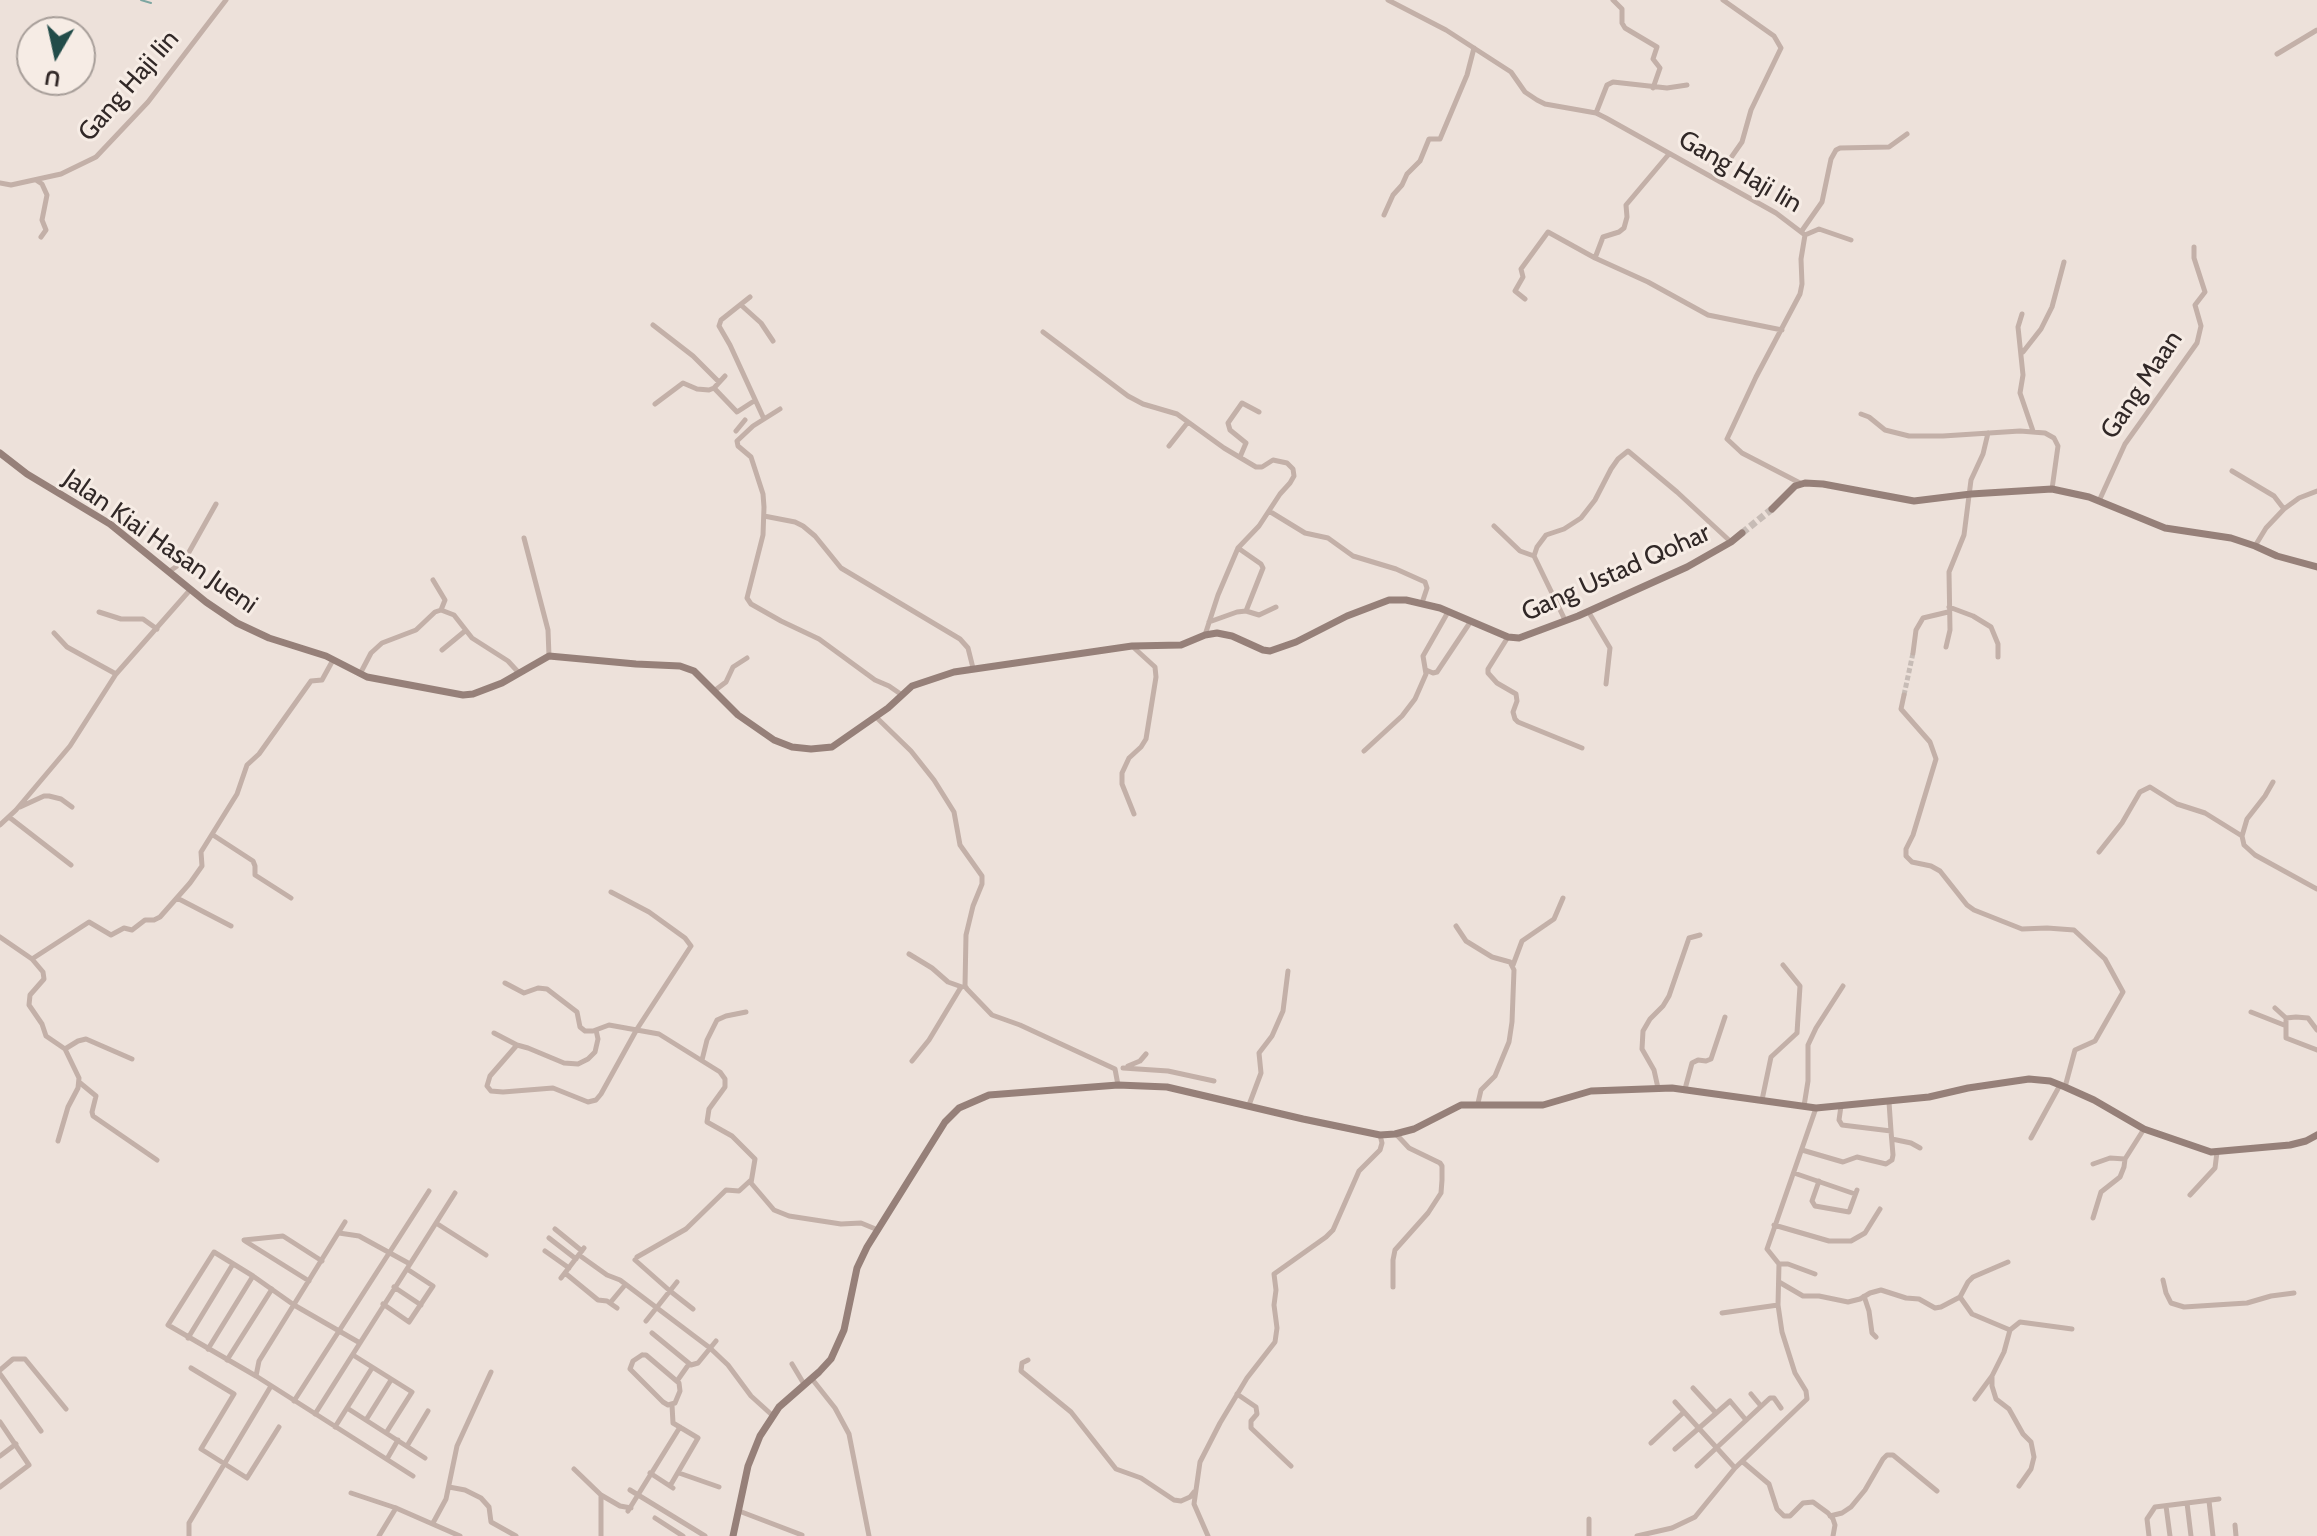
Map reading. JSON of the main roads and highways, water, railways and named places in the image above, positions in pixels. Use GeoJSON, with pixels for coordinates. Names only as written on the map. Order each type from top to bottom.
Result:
{"type":"FeatureCollection","features":[{"type":"Feature","properties":{"kind":"waterway"},"geometry":{"type":"LineString","coordinates":[[141,0],[151,3]]}},
{"type":"Feature","properties":{"kind":"tunnel"},"geometry":{"type":"LineString","coordinates":[[1742,533],[1772,509]]}},
{"type":"Feature","properties":{"kind":"tunnel"},"geometry":{"type":"LineString","coordinates":[[1904,695],[1913,653]]}}]}
